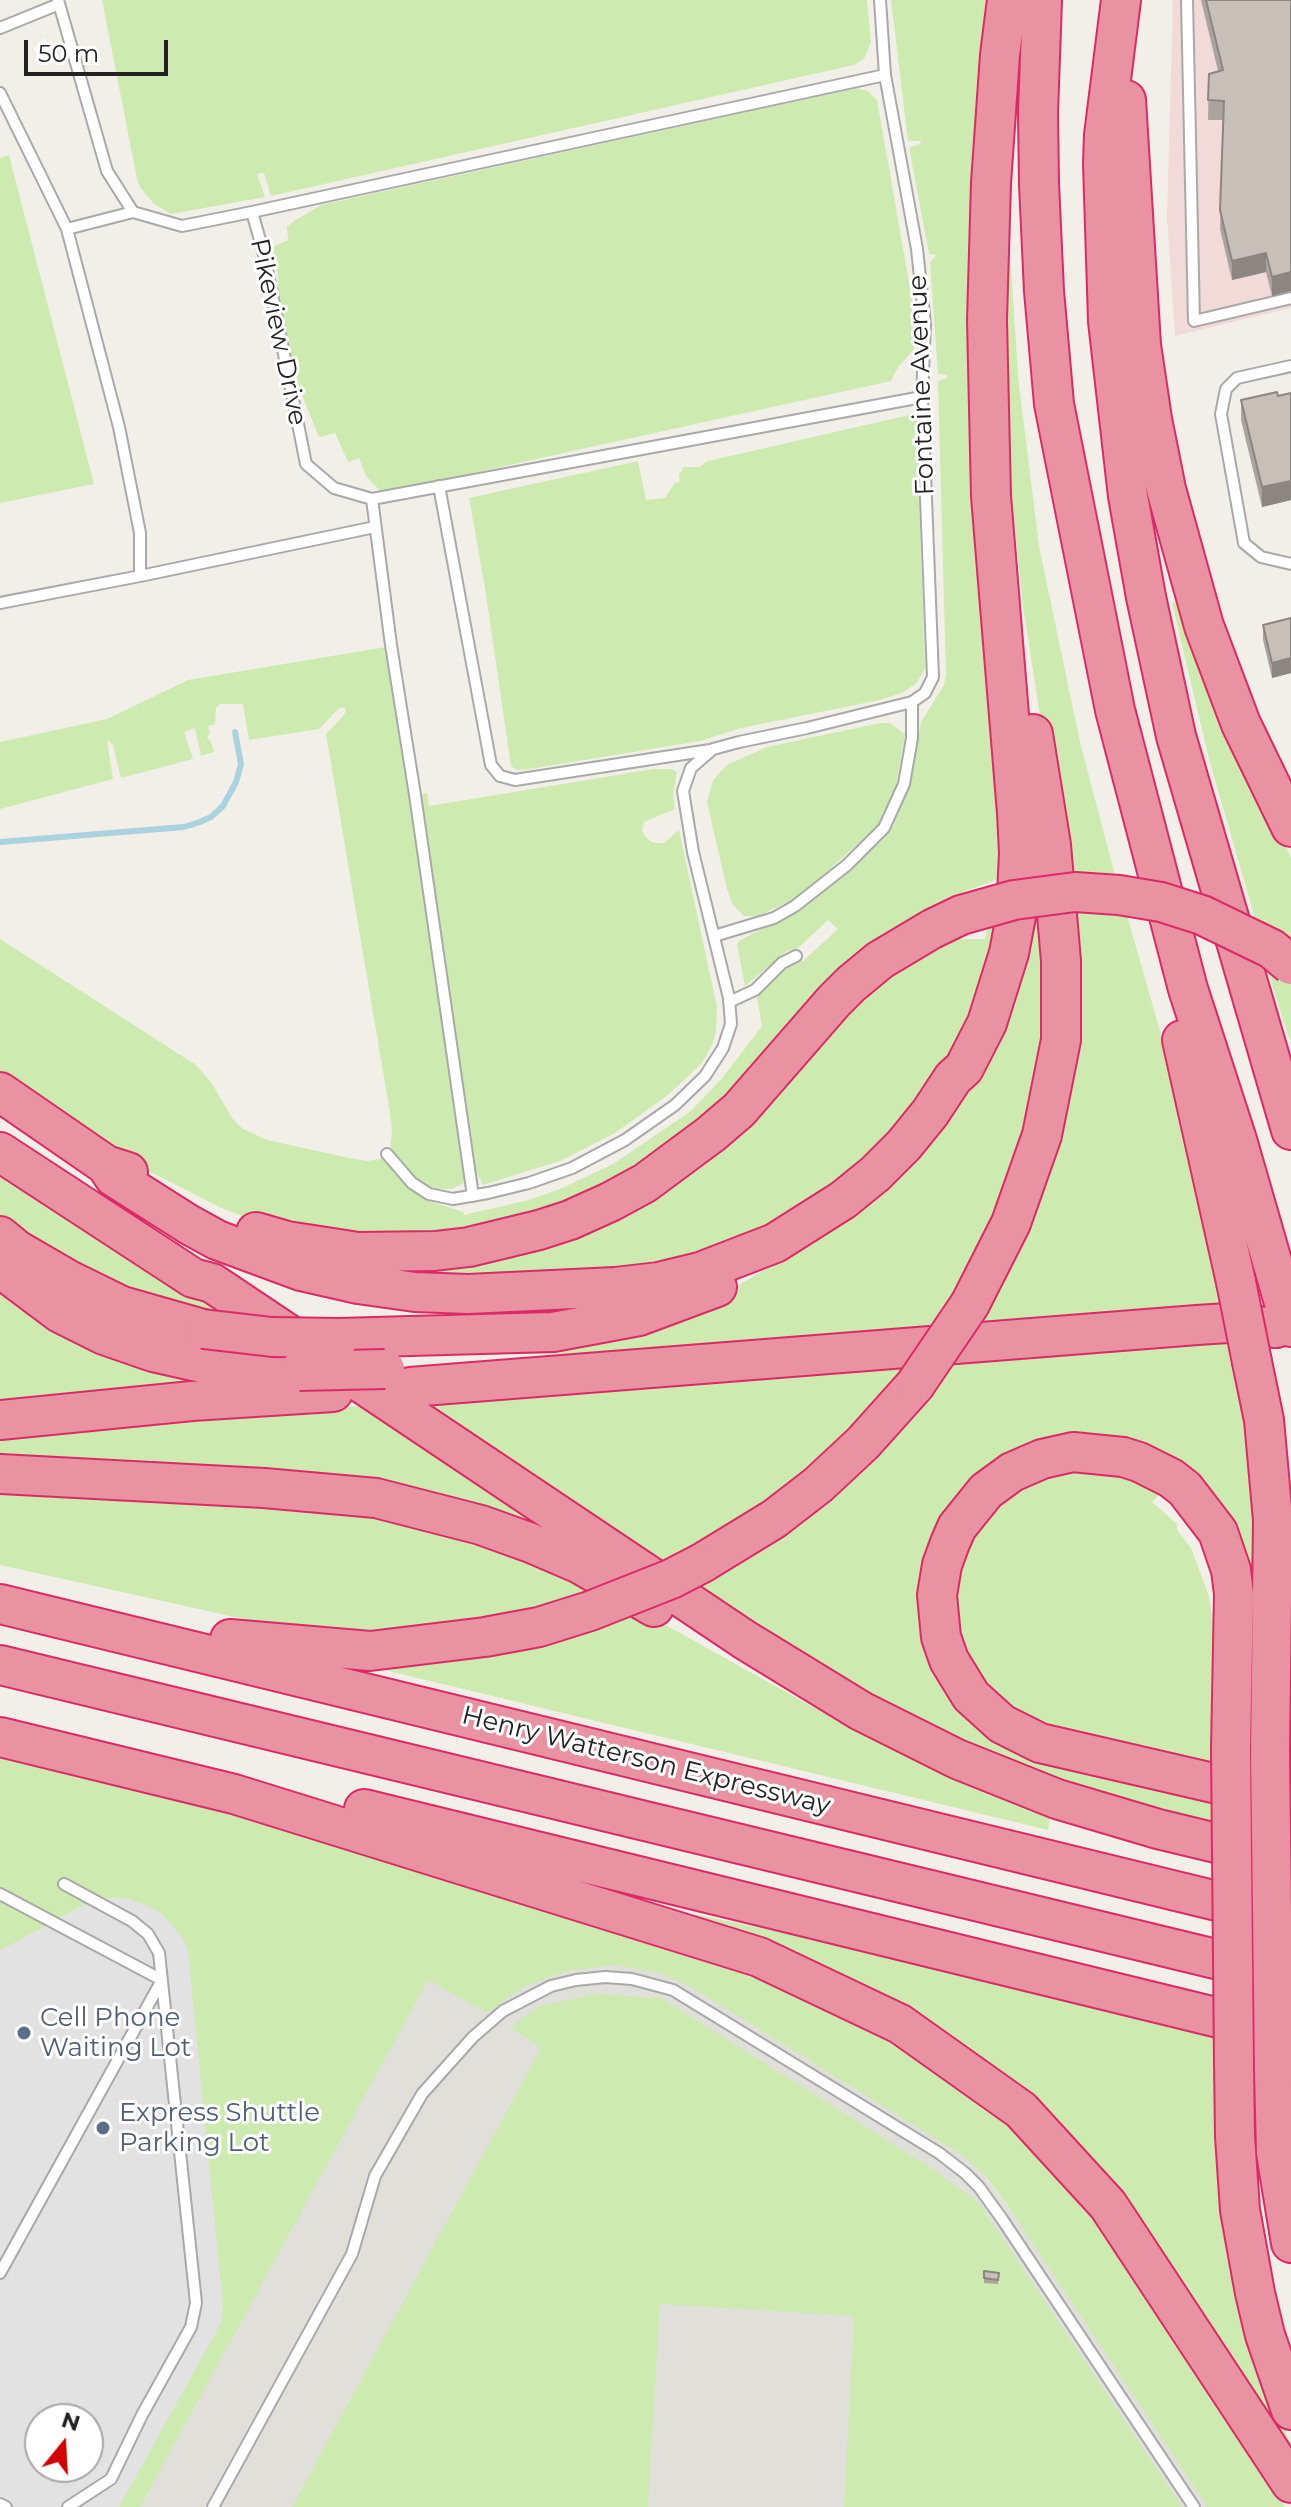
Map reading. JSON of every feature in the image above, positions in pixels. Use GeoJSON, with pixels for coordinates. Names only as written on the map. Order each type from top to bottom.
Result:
{"type":"FeatureCollection","features":[{"type":"Feature","properties":{"kind":"highway"},"geometry":{"type":"LineString","coordinates":[[0,1236],[17,1250],[67,1279],[122,1306],[203,1329],[272,1337],[339,1338],[553,1332],[639,1316],[711,1290],[816,1232],[887,1177],[929,1131],[962,1083],[964,1068],[987,1023],[1016,916],[1019,853],[990,461],[987,285],[1000,55],[1007,0]]}},
{"type":"Feature","properties":{"kind":"highway"},"geometry":{"type":"LineString","coordinates":[[0,1420],[192,1401],[333,1392],[398,1378],[421,1369],[491,1380],[1212,1324],[1291,1329],[1237,1140],[1188,989],[1115,710],[1054,404],[1039,184],[1042,0]]}},
{"type":"Feature","properties":{"kind":"highway"},"geometry":{"type":"LineString","coordinates":[[1121,9],[1138,315],[1152,419],[1166,489],[1204,626],[1241,724],[1291,827]]}},
{"type":"Feature","properties":{"kind":"highway"},"geometry":{"type":"LineString","coordinates":[[1121,9],[1103,163],[1108,321],[1128,496],[1176,736],[1291,1130]]}},
{"type":"Feature","properties":{"kind":"highway"},"geometry":{"type":"LineString","coordinates":[[1054,404],[1042,442],[1076,646],[1114,803],[1180,1031],[1264,1420],[1273,1520],[1270,1752],[1276,2153],[1291,2243]]}},
{"type":"Feature","properties":{"kind":"highway"},"geometry":{"type":"LineString","coordinates":[[0,1582],[242,1642],[370,1651],[499,1634],[539,1627],[590,1611],[671,1579],[702,1563],[774,1519],[818,1485],[863,1443],[915,1385],[970,1304],[1011,1223],[1042,1135],[1061,1040],[1061,961],[1051,845],[1019,636],[999,606]]}},
{"type":"Feature","properties":{"kind":"highway"},"geometry":{"type":"LineString","coordinates":[[0,1092],[106,1165],[126,1171],[167,1196],[219,1219],[287,1241],[325,1248],[393,1253],[435,1251],[469,1247],[570,1220],[610,1202],[684,1156],[739,1110],[851,984],[880,960],[961,915],[1014,900],[1075,892],[1119,895],[1161,902],[1202,915],[1272,949],[1291,965]]}},
{"type":"Feature","properties":{"kind":"highway"},"geometry":{"type":"LineString","coordinates":[[106,1165],[114,1177],[208,1235],[257,1257],[301,1271],[358,1284],[415,1292],[468,1294],[615,1287],[659,1282],[725,1264],[775,1243],[810,1223],[843,1200],[904,1145],[953,1078],[964,1068]]}},
{"type":"Feature","properties":{"kind":"highway"},"geometry":{"type":"LineString","coordinates":[[0,1124],[200,1268],[212,1283],[801,1676],[892,1728],[1023,1786],[1124,1820],[1291,1861]]}},
{"type":"Feature","properties":{"kind":"highway"},"geometry":{"type":"LineString","coordinates":[[0,1152],[193,1278],[212,1283]]}},
{"type":"Feature","properties":{"kind":"highway"},"geometry":{"type":"LineString","coordinates":[[0,1268],[60,1313],[104,1335],[153,1352],[215,1366],[398,1378]]}},
{"type":"Feature","properties":{"kind":"highway"},"geometry":{"type":"LineString","coordinates":[[1291,1801],[1040,1743],[1002,1724],[971,1696],[949,1660],[941,1637],[937,1595],[942,1565],[950,1543],[966,1514],[986,1491],[1012,1472],[1042,1459],[1073,1452],[1123,1457],[1171,1478],[1197,1502],[1214,1524],[1226,1550],[1234,1594],[1231,1749],[1234,2063],[1240,2210],[1265,2335],[1291,2410]]}},
{"type":"Feature","properties":{"kind":"highway"},"geometry":{"type":"LineString","coordinates":[[0,1474],[342,1493],[432,1511],[519,1538],[580,1564],[737,1655],[801,1676]]}},
{"type":"Feature","properties":{"kind":"highway","name":"Henry Watterson Expressway"},"geometry":{"type":"LineString","coordinates":[[0,1604],[1291,1919]]}},
{"type":"Feature","properties":{"kind":"highway"},"geometry":{"type":"LineString","coordinates":[[0,1665],[1291,1977]]}},
{"type":"Feature","properties":{"kind":"highway"},"geometry":{"type":"LineString","coordinates":[[0,1722],[1291,2035]]}},
{"type":"Feature","properties":{"kind":"highway"},"geometry":{"type":"LineString","coordinates":[[0,1737],[234,1794],[759,1957],[900,2024],[1021,2110],[1108,2205],[1291,2483]]}},
{"type":"Feature","properties":{"kind":"lane","name":"Fontaine Avenue"},"geometry":{"type":"LineString","coordinates":[[880,0],[885,75],[917,249],[925,324],[922,397],[933,677],[925,693],[912,702]]}},
{"type":"Feature","properties":{"kind":"lane"},"geometry":{"type":"LineString","coordinates":[[1187,0],[1194,321],[1291,298]]}},
{"type":"Feature","properties":{"kind":"lane"},"geometry":{"type":"LineString","coordinates":[[0,28],[59,2],[107,171],[133,212]]}},
{"type":"Feature","properties":{"kind":"lane","name":"Pikeview Drive"},"geometry":{"type":"LineString","coordinates":[[885,75],[252,212],[264,254],[306,464],[334,488],[372,499],[922,397]]}},
{"type":"Feature","properties":{"kind":"lane"},"geometry":{"type":"LineString","coordinates":[[0,93],[67,229],[119,427],[140,533],[140,576]]}},
{"type":"Feature","properties":{"kind":"lane"},"geometry":{"type":"LineString","coordinates":[[67,229],[133,212],[182,226],[252,212]]}},
{"type":"Feature","properties":{"kind":"lane"},"geometry":{"type":"LineString","coordinates":[[1291,366],[1237,378],[1226,389],[1221,414],[1244,543],[1261,557],[1291,564]]}},
{"type":"Feature","properties":{"kind":"lane"},"geometry":{"type":"LineString","coordinates":[[439,486],[491,765],[500,776],[515,780],[713,749],[912,702],[912,738],[904,784],[884,828],[847,865],[795,906],[760,923],[714,936]]}},
{"type":"Feature","properties":{"kind":"lane"},"geometry":{"type":"LineString","coordinates":[[372,499],[473,1196]]}},
{"type":"Feature","properties":{"kind":"lane"},"geometry":{"type":"LineString","coordinates":[[0,603],[375,527]]}},
{"type":"Feature","properties":{"kind":"lane"},"geometry":{"type":"LineString","coordinates":[[387,1154],[412,1183],[429,1194],[453,1199],[529,1183],[572,1168],[625,1140],[675,1105],[705,1076],[723,1048],[731,1024],[729,1002],[693,852],[683,791],[691,768],[713,749]]}},
{"type":"Feature","properties":{"kind":"lane"},"geometry":{"type":"LineString","coordinates":[[729,1002],[755,990],[782,963],[796,956]]}},
{"type":"Feature","properties":{"kind":"lane"},"geometry":{"type":"LineString","coordinates":[[64,1884],[132,1921],[148,1934],[159,1953],[196,2303],[191,2327],[151,2397],[111,2479],[68,2507]]}},
{"type":"Feature","properties":{"kind":"lane"},"geometry":{"type":"LineString","coordinates":[[0,1894],[162,1980]]}},
{"type":"Feature","properties":{"kind":"lane"},"geometry":{"type":"LineString","coordinates":[[213,2507],[352,2254],[375,2176],[422,2094],[473,2037],[503,2011],[551,1986],[605,1977],[632,1979],[673,1990],[939,2153],[965,2173],[1002,2219],[1194,2507]]}},
{"type":"Feature","properties":{"kind":"lane"},"geometry":{"type":"LineString","coordinates":[[0,2273],[162,1980]]}},
{"type":"Feature","properties":{"kind":"lane"},"geometry":{"type":"LineString","coordinates":[[0,2504],[6,2507]]}},
{"type":"Feature","properties":{"kind":"shaded area"},"geometry":{"type":"Polygon","coordinates":[[[1173,0],[1291,0],[1291,308],[1175,336],[1167,217],[1173,0]]]}},
{"type":"Feature","properties":{"kind":"shaded area"},"geometry":{"type":"Polygon","coordinates":[[[0,1772],[716,1973],[941,2118],[1233,2507],[0,2507],[0,1772]]]}},
{"type":"Feature","properties":{"kind":"shaded area","name":"Express Shuttle Parking Lot"},"geometry":{"type":"Polygon","coordinates":[[[110,1898],[130,1899],[160,1912],[182,1937],[188,1951],[222,2317],[119,2507],[0,2507],[0,1951],[87,1903],[110,1898]]]}},
{"type":"Feature","properties":{"kind":"green space"},"geometry":{"type":"Polygon","coordinates":[[[102,0],[867,0],[871,42],[864,59],[854,65],[271,196],[264,173],[257,174],[265,197],[171,214],[154,204],[137,179],[102,0]]]}},
{"type":"Feature","properties":{"kind":"green space"},"geometry":{"type":"Polygon","coordinates":[[[891,0],[995,0],[972,166],[972,505],[1000,852],[998,879],[950,897],[908,920],[755,1072],[670,1150],[552,1211],[403,1240],[253,1220],[219,1207],[139,1166],[0,1071],[0,939],[196,1065],[243,1129],[267,1140],[354,1159],[367,1161],[383,1158],[412,1190],[464,1215],[528,1200],[613,1164],[691,1111],[723,1077],[762,1026],[757,997],[781,970],[803,961],[838,929],[828,920],[795,951],[788,950],[745,986],[737,945],[739,941],[814,900],[884,839],[893,827],[909,784],[921,722],[944,685],[946,674],[938,381],[947,378],[947,375],[938,374],[930,262],[937,255],[929,254],[909,148],[921,141],[908,141],[891,0]]]}},
{"type":"Feature","properties":{"kind":"green space"},"geometry":{"type":"Polygon","coordinates":[[[857,88],[868,91],[877,100],[912,299],[914,349],[898,367],[891,381],[382,493],[366,476],[359,458],[348,462],[335,433],[319,437],[300,390],[281,325],[285,324],[283,316],[280,317],[278,302],[278,274],[272,247],[288,240],[287,227],[294,221],[321,205],[857,88]]]}},
{"type":"Feature","properties":{"kind":"green space"},"geometry":{"type":"Polygon","coordinates":[[[9,155],[94,484],[0,503],[0,158],[9,155]]]}},
{"type":"Feature","properties":{"kind":"green space"},"geometry":{"type":"Polygon","coordinates":[[[1006,265],[1011,265],[1018,376],[1039,546],[1080,742],[1116,879],[1065,878],[1023,606],[1008,462],[1006,265]]]}},
{"type":"Feature","properties":{"kind":"green space"},"geometry":{"type":"Polygon","coordinates":[[[911,412],[916,422],[925,669],[916,684],[902,693],[880,700],[741,728],[700,741],[530,769],[517,770],[511,766],[469,498],[638,461],[646,500],[665,498],[675,483],[680,482],[679,475],[684,467],[699,467],[708,461],[905,416],[911,412]]]}},
{"type":"Feature","properties":{"kind":"green space"},"geometry":{"type":"Polygon","coordinates":[[[1182,600],[1291,858],[1291,945],[1256,922],[1210,763],[1172,603],[1182,600]]]}},
{"type":"Feature","properties":{"kind":"green space"},"geometry":{"type":"Polygon","coordinates":[[[386,647],[446,1031],[466,1182],[452,1189],[431,1189],[414,1179],[390,1150],[390,1113],[326,734],[344,715],[346,710],[343,707],[319,729],[249,740],[243,704],[220,704],[216,708],[215,724],[208,726],[210,733],[207,738],[214,752],[201,756],[195,728],[184,732],[193,759],[121,778],[113,745],[107,740],[113,779],[0,809],[0,742],[107,719],[188,680],[386,647]]]}},
{"type":"Feature","properties":{"kind":"green space"},"geometry":{"type":"Polygon","coordinates":[[[890,723],[905,734],[895,791],[878,826],[797,898],[758,916],[744,916],[733,905],[727,889],[707,802],[713,780],[727,765],[767,747],[890,723]]]}},
{"type":"Feature","properties":{"kind":"green space"},"geometry":{"type":"Polygon","coordinates":[[[653,769],[677,772],[673,795],[675,809],[644,822],[642,830],[646,838],[654,843],[664,843],[679,830],[717,1007],[712,1045],[702,1063],[668,1095],[615,1133],[560,1161],[483,1185],[476,1172],[420,794],[427,793],[429,806],[653,769]]]}},
{"type":"Feature","properties":{"kind":"green space"},"geometry":{"type":"Polygon","coordinates":[[[1070,905],[1125,908],[1178,1095],[1225,1302],[973,1322],[1003,1270],[1070,905]]]}},
{"type":"Feature","properties":{"kind":"green space"},"geometry":{"type":"Polygon","coordinates":[[[1046,907],[1046,1029],[1031,1117],[990,1237],[937,1329],[613,1353],[364,1356],[734,1288],[833,1229],[857,1213],[948,1120],[962,1100],[975,1078],[1029,909],[1046,907]]]}},
{"type":"Feature","properties":{"kind":"green space"},"geometry":{"type":"Polygon","coordinates":[[[999,915],[989,967],[972,1017],[917,1113],[792,1221],[670,1267],[439,1281],[285,1250],[574,1228],[849,998],[942,939],[985,939],[989,918],[999,915]]]}},
{"type":"Feature","properties":{"kind":"green space"},"geometry":{"type":"Polygon","coordinates":[[[1265,961],[1291,980],[1291,1045],[1265,961]]]}},
{"type":"Feature","properties":{"kind":"green space"},"geometry":{"type":"Polygon","coordinates":[[[0,1164],[232,1318],[154,1302],[0,1224],[0,1164]]]}},
{"type":"Feature","properties":{"kind":"green space"},"geometry":{"type":"Polygon","coordinates":[[[0,1281],[247,1381],[0,1402],[0,1281]]]}},
{"type":"Feature","properties":{"kind":"green space"},"geometry":{"type":"Polygon","coordinates":[[[1233,1337],[1254,1484],[1257,1777],[1246,1774],[1239,1576],[1162,1458],[977,1478],[937,1676],[958,1708],[1218,1797],[1218,1827],[1046,1774],[922,1722],[835,1674],[694,1581],[947,1361],[1233,1337]]]}},
{"type":"Feature","properties":{"kind":"green space"},"geometry":{"type":"Polygon","coordinates":[[[912,1364],[801,1481],[666,1565],[417,1402],[912,1364]]]}},
{"type":"Feature","properties":{"kind":"green space"},"geometry":{"type":"Polygon","coordinates":[[[360,1406],[478,1479],[565,1544],[0,1459],[0,1432],[360,1406]]]}},
{"type":"Feature","properties":{"kind":"green space"},"geometry":{"type":"Polygon","coordinates":[[[1055,1470],[1118,1472],[1161,1493],[1152,1502],[1177,1524],[1177,1530],[1191,1548],[1209,1596],[1216,1643],[1217,1767],[1033,1722],[988,1692],[959,1644],[952,1586],[971,1532],[1001,1497],[1055,1470]]]}},
{"type":"Feature","properties":{"kind":"green space"},"geometry":{"type":"Polygon","coordinates":[[[0,1483],[393,1511],[605,1591],[531,1615],[376,1633],[294,1628],[253,1621],[0,1565],[0,1483]]]}},
{"type":"Feature","properties":{"kind":"green space"},"geometry":{"type":"Polygon","coordinates":[[[635,1608],[840,1722],[1050,1817],[1048,1830],[368,1666],[635,1608]]]}},
{"type":"Feature","properties":{"kind":"green space"},"geometry":{"type":"Polygon","coordinates":[[[0,1753],[241,1816],[810,1995],[849,2012],[995,2110],[1090,2210],[1285,2507],[1208,2507],[1007,2205],[986,2177],[962,2155],[691,1987],[660,1973],[615,1965],[568,1971],[538,1981],[487,2013],[428,1980],[140,2507],[0,2507],[87,1965],[31,1934],[0,1950],[0,1753]]]}},
{"type":"Feature","properties":{"kind":"green space"},"geometry":{"type":"Polygon","coordinates":[[[694,1914],[1219,2037],[1274,2402],[1291,2445],[1291,2461],[1168,2269],[876,1992],[817,1964],[682,1915],[694,1914]]]}},
{"type":"Feature","properties":{"kind":"green space"},"geometry":{"type":"Polygon","coordinates":[[[595,1994],[661,1998],[931,2168],[978,2202],[1182,2507],[844,2507],[854,2316],[660,2304],[648,2507],[292,2507],[541,2048],[510,2027],[540,2006],[595,1994]]]}},
{"type":"Feature","properties":{"kind":"building"},"geometry":{"type":"Polygon","coordinates":[[[1206,0],[1291,0],[1291,272],[1272,277],[1266,253],[1232,261],[1220,210],[1224,101],[1208,100],[1209,74],[1223,70],[1206,0]]]}},
{"type":"Feature","properties":{"kind":"building"},"geometry":{"type":"Polygon","coordinates":[[[1277,392],[1278,396],[1291,393],[1291,481],[1262,487],[1241,400],[1277,392]]]}},
{"type":"Feature","properties":{"kind":"building"},"geometry":{"type":"Polygon","coordinates":[[[1291,618],[1291,658],[1272,663],[1263,625],[1291,618]]]}},
{"type":"Feature","properties":{"kind":"building"},"geometry":{"type":"Polygon","coordinates":[[[984,2271],[999,2273],[998,2280],[984,2278],[984,2271]]]}},
{"type":"Feature","properties":{"kind":"waterway"},"geometry":{"type":"LineString","coordinates":[[0,842],[184,827],[211,817],[223,806],[236,782],[241,764],[235,732]]}},
{"type":"Feature","properties":{"kind":"place","name":"Cell Phone Waiting Lot"},"geometry":{"type":"Point","coordinates":[24,2033]}},
{"type":"Feature","properties":{"kind":"place","name":"Express Shuttle Parking Lot"},"geometry":{"type":"Point","coordinates":[103,2128]}}]}
